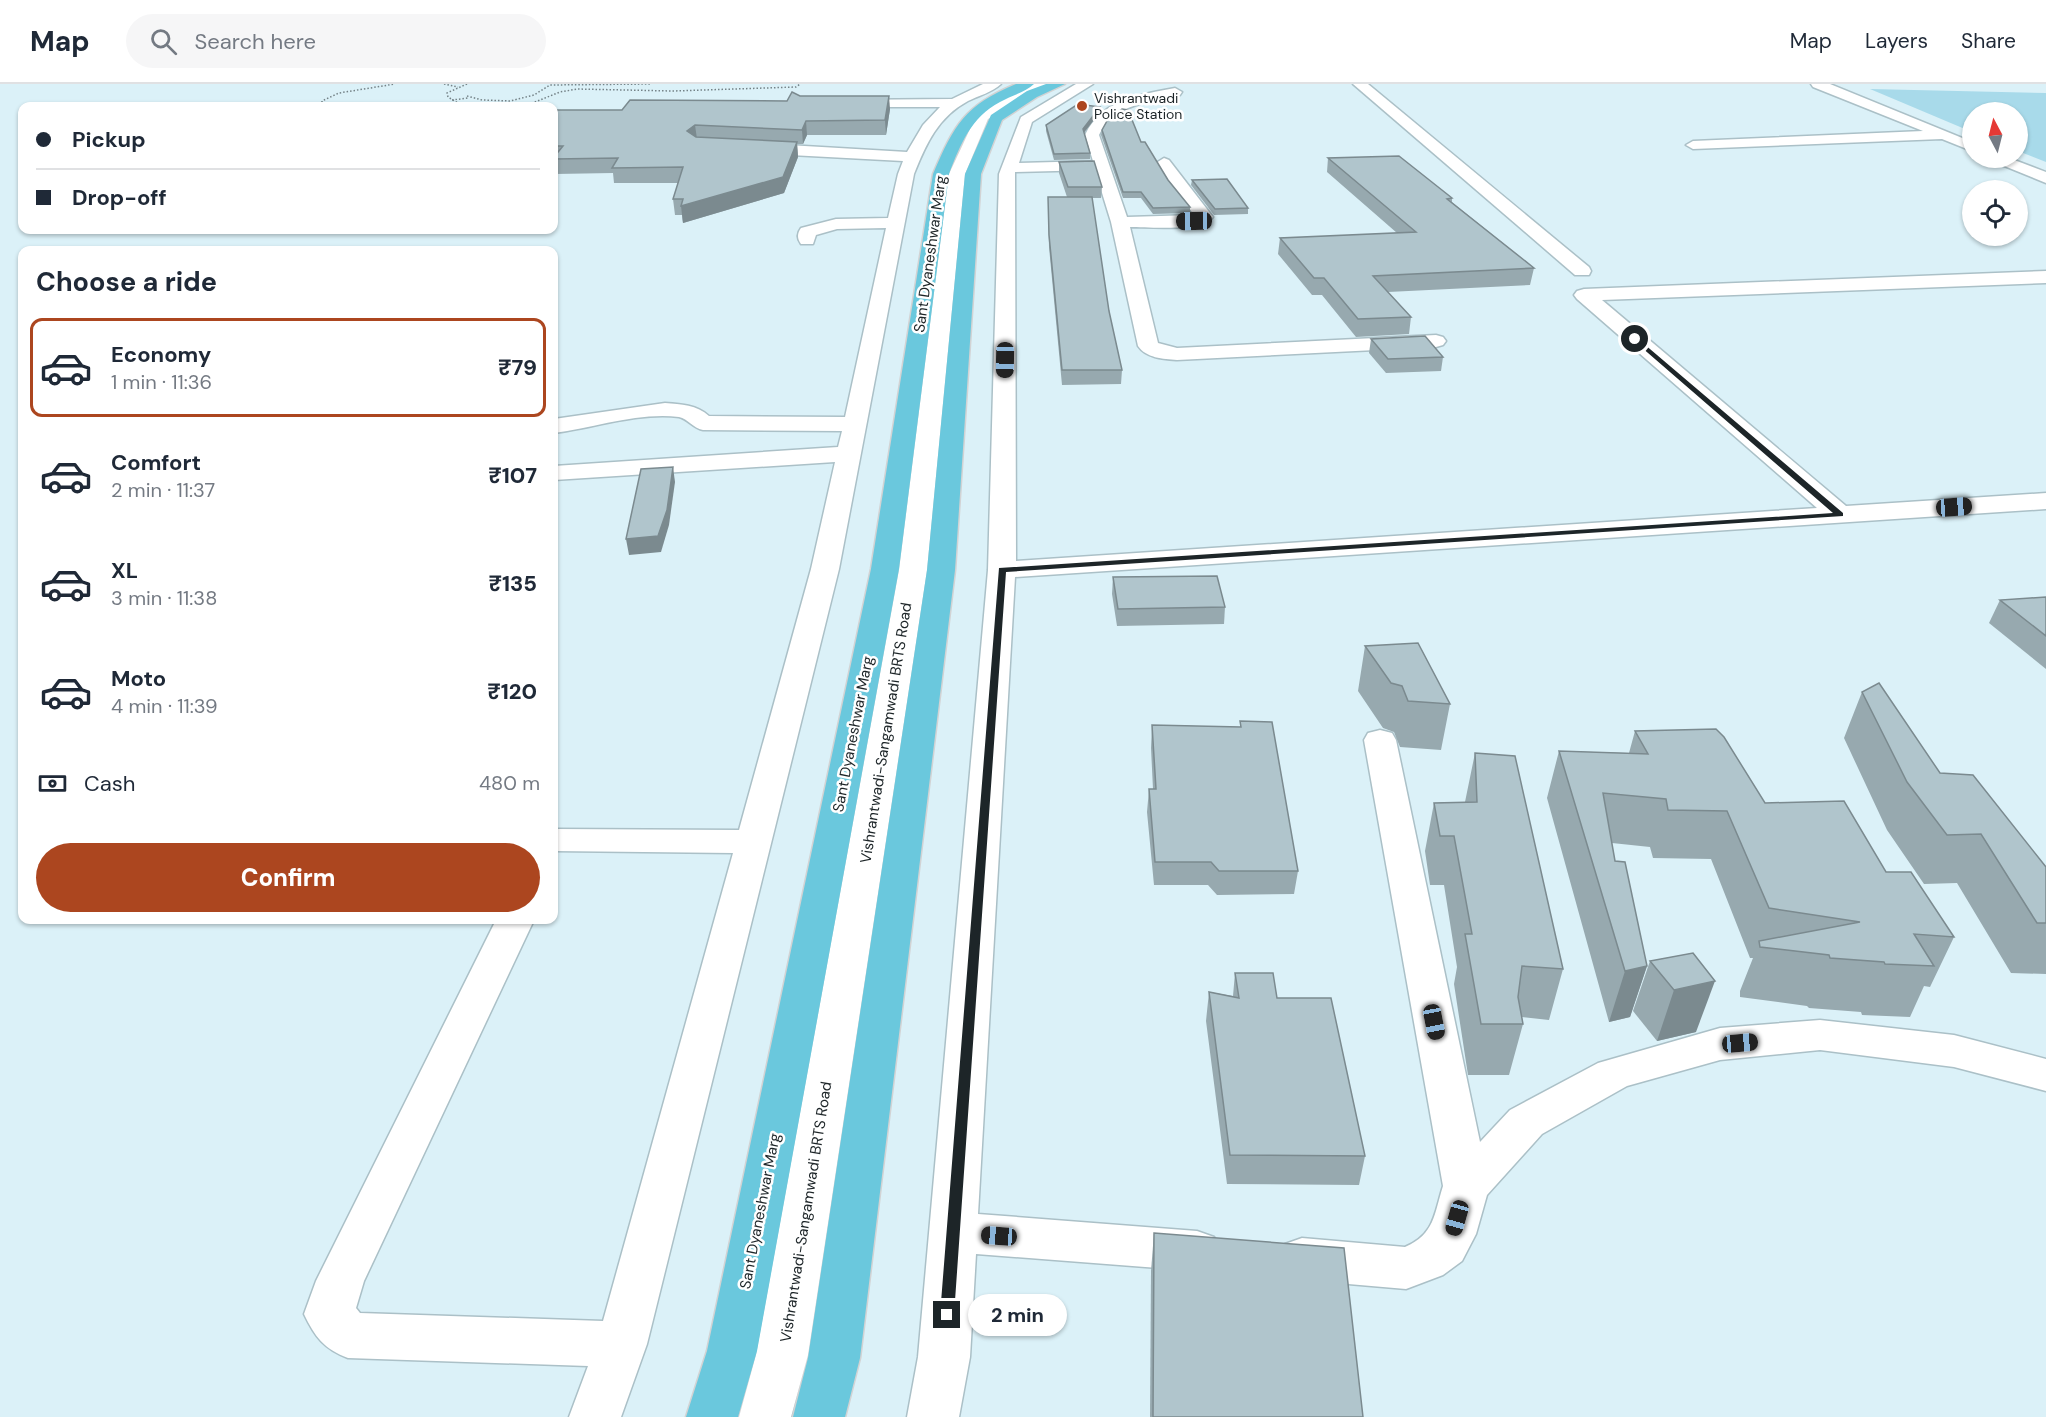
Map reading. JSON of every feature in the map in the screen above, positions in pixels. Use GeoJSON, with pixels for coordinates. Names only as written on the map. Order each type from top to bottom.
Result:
{"type":"FeatureCollection","features":[{"type":"Feature","properties":{"kind":"main road","name":"Sant Dyaneshwar Marg"},"geometry":{"type":"LineString","coordinates":[[819,1417],[834,1358],[941,570],[973,174],[996,118],[1032,94],[1043,96]]}},
{"type":"Feature","properties":{"kind":"main road","name":"Sant Dyaneshwar Marg"},"geometry":{"type":"LineString","coordinates":[[712,1417],[732,1351],[885,569],[941,174],[959,130],[968,117],[983,105],[1043,96]]}},
{"type":"Feature","properties":{"kind":"street","name":"Vishrantwadi-Sangamwadi BRTS Road"},"geometry":{"type":"LineString","coordinates":[[765,1417],[783,1355],[913,570],[957,174],[982,117],[1020,93],[1043,96],[1086,84]]}},
{"type":"Feature","properties":{"kind":"street"},"geometry":{"type":"LineString","coordinates":[[1360,84],[1582,271]]}},
{"type":"Feature","properties":{"kind":"street"},"geometry":{"type":"LineString","coordinates":[[1818,84],[1962,143]]}},
{"type":"Feature","properties":{"kind":"street"},"geometry":{"type":"LineString","coordinates":[[1175,92],[1133,102],[1094,119],[1092,135],[1120,222],[1148,346],[1160,352],[1177,354],[1436,341]]}},
{"type":"Feature","properties":{"kind":"street"},"geometry":{"type":"LineString","coordinates":[[933,1417],[944,1357],[1002,570],[1009,168],[1020,132],[1043,96]]}},
{"type":"Feature","properties":{"kind":"street"},"geometry":{"type":"LineString","coordinates":[[836,103],[956,101]]}},
{"type":"Feature","properties":{"kind":"street"},"geometry":{"type":"LineString","coordinates":[[595,1417],[622,1344],[825,569],[906,174],[925,130],[956,101]]}},
{"type":"Feature","properties":{"kind":"street"},"geometry":{"type":"LineString","coordinates":[[1693,145],[1944,135]]}},
{"type":"Feature","properties":{"kind":"street"},"geometry":{"type":"LineString","coordinates":[[734,147],[912,157]]}},
{"type":"Feature","properties":{"kind":"street"},"geometry":{"type":"LineString","coordinates":[[1120,222],[1194,221],[1204,217],[1164,163]]}},
{"type":"Feature","properties":{"kind":"street"},"geometry":{"type":"LineString","coordinates":[[1009,168],[1100,165]]}},
{"type":"Feature","properties":{"kind":"street"},"geometry":{"type":"LineString","coordinates":[[2022,168],[2046,178]]}},
{"type":"Feature","properties":{"kind":"street"},"geometry":{"type":"LineString","coordinates":[[807,240],[807,232],[821,227],[896,223]]}},
{"type":"Feature","properties":{"kind":"street"},"geometry":{"type":"LineString","coordinates":[[1840,515],[1584,295],[2046,278]]}},
{"type":"Feature","properties":{"kind":"street"},"geometry":{"type":"LineString","coordinates":[[558,426],[639,412],[678,411],[691,413],[703,423],[851,439]]}},
{"type":"Feature","properties":{"kind":"street"},"geometry":{"type":"LineString","coordinates":[[558,472],[851,439]]}},
{"type":"Feature","properties":{"kind":"street"},"geometry":{"type":"LineString","coordinates":[[1002,570],[2046,501]]}},
{"type":"Feature","properties":{"kind":"street"},"geometry":{"type":"LineString","coordinates":[[1380,740],[1466,1186]]}},
{"type":"Feature","properties":{"kind":"street"},"geometry":{"type":"LineString","coordinates":[[558,840],[753,842]]}},
{"type":"Feature","properties":{"kind":"street"},"geometry":{"type":"LineString","coordinates":[[513,924],[340,1281],[329,1314],[348,1335],[622,1344]]}},
{"type":"Feature","properties":{"kind":"street"},"geometry":{"type":"LineString","coordinates":[[953,1232],[1406,1268],[1426,1260],[1445,1247],[1452,1234],[1466,1186],[1526,1122],[1613,1074],[1720,1044],[1820,1035],[1954,1051],[2046,1075]]}},
{"type":"Feature","properties":{"kind":"path"},"geometry":{"type":"LineString","coordinates":[[322,102],[339,93],[394,84]]}},
{"type":"Feature","properties":{"kind":"path"},"geometry":{"type":"LineString","coordinates":[[444,84],[459,87]]}},
{"type":"Feature","properties":{"kind":"path"},"geometry":{"type":"LineString","coordinates":[[458,102],[452,100],[447,93],[467,84]]}},
{"type":"Feature","properties":{"kind":"path"},"geometry":{"type":"LineString","coordinates":[[452,100],[468,97],[495,100],[518,99],[531,96],[543,87],[550,86],[651,84]]}},
{"type":"Feature","properties":{"kind":"path"},"geometry":{"type":"LineString","coordinates":[[535,102],[560,92],[587,88],[624,91],[763,90],[796,87],[800,84]]}},
{"type":"Feature","properties":{"kind":"shaded area"},"geometry":{"type":"Polygon","coordinates":[[[1870,89],[2046,93],[2046,162],[2028,155],[2028,102],[1962,102],[1962,128],[1870,89]]]}},
{"type":"Feature","properties":{"kind":"building"},"geometry":{"type":"Polygon","coordinates":[[[792,92],[800,96],[889,96],[885,120],[806,121],[802,130],[695,125],[687,131],[696,137],[797,142],[783,177],[681,206],[683,199],[673,199],[683,167],[612,168],[618,158],[558,159],[558,152],[563,146],[558,146],[558,110],[622,110],[630,100],[787,101],[792,92]]]}},
{"type":"Feature","properties":{"kind":"building"},"geometry":{"type":"Polygon","coordinates":[[[1078,104],[1100,107],[1083,129],[1090,153],[1054,154],[1046,125],[1078,104]]]}},
{"type":"Feature","properties":{"kind":"building"},"geometry":{"type":"Polygon","coordinates":[[[1122,109],[1128,110],[1141,142],[1145,142],[1168,180],[1190,207],[1153,208],[1141,192],[1123,192],[1102,130],[1107,121],[1122,109]]]}},
{"type":"Feature","properties":{"kind":"building"},"geometry":{"type":"Polygon","coordinates":[[[1399,156],[1452,198],[1447,199],[1534,268],[1373,276],[1411,317],[1358,319],[1324,278],[1314,278],[1280,238],[1416,232],[1328,158],[1399,156]]]}},
{"type":"Feature","properties":{"kind":"building"},"geometry":{"type":"Polygon","coordinates":[[[1094,161],[1102,187],[1068,187],[1059,162],[1094,161]]]}},
{"type":"Feature","properties":{"kind":"building"},"geometry":{"type":"Polygon","coordinates":[[[1227,179],[1248,208],[1215,209],[1192,180],[1227,179]]]}},
{"type":"Feature","properties":{"kind":"building"},"geometry":{"type":"Polygon","coordinates":[[[1048,197],[1092,197],[1109,311],[1122,370],[1062,370],[1049,235],[1048,197]]]}},
{"type":"Feature","properties":{"kind":"building"},"geometry":{"type":"Polygon","coordinates":[[[1425,336],[1443,357],[1388,359],[1371,339],[1425,336]]]}},
{"type":"Feature","properties":{"kind":"building"},"geometry":{"type":"Polygon","coordinates":[[[673,467],[667,510],[658,536],[626,539],[641,469],[673,467]]]}},
{"type":"Feature","properties":{"kind":"building"},"geometry":{"type":"Polygon","coordinates":[[[1217,576],[1225,607],[1118,609],[1113,577],[1217,576]]]}},
{"type":"Feature","properties":{"kind":"building"},"geometry":{"type":"Polygon","coordinates":[[[2046,597],[2046,636],[2000,600],[2046,597]]]}},
{"type":"Feature","properties":{"kind":"building"},"geometry":{"type":"Polygon","coordinates":[[[1418,643],[1450,704],[1408,701],[1402,686],[1391,683],[1365,646],[1418,643]]]}},
{"type":"Feature","properties":{"kind":"building"},"geometry":{"type":"Polygon","coordinates":[[[1879,683],[1940,773],[1973,775],[2046,867],[2046,923],[2037,923],[1981,834],[1947,835],[1907,782],[1862,692],[1879,683]]]}},
{"type":"Feature","properties":{"kind":"building"},"geometry":{"type":"Polygon","coordinates":[[[1240,721],[1272,722],[1298,871],[1219,871],[1211,862],[1155,862],[1149,789],[1156,789],[1152,725],[1241,727],[1240,721]]]}},
{"type":"Feature","properties":{"kind":"building"},"geometry":{"type":"Polygon","coordinates":[[[1716,729],[1724,737],[1765,803],[1844,801],[1886,872],[1911,872],[1954,937],[1914,934],[1934,966],[1830,958],[1829,955],[1760,947],[1759,941],[1860,922],[1769,908],[1727,811],[1668,810],[1666,799],[1603,793],[1615,861],[1625,862],[1647,966],[1625,971],[1559,751],[1648,754],[1635,731],[1716,729]]]}},
{"type":"Feature","properties":{"kind":"building"},"geometry":{"type":"Polygon","coordinates":[[[1475,753],[1515,756],[1563,969],[1522,966],[1518,997],[1523,1024],[1481,1024],[1465,934],[1472,934],[1454,836],[1440,836],[1434,803],[1477,802],[1475,753]]]}},
{"type":"Feature","properties":{"kind":"building"},"geometry":{"type":"Polygon","coordinates":[[[1693,953],[1715,981],[1674,990],[1650,961],[1693,953]]]}},
{"type":"Feature","properties":{"kind":"building"},"geometry":{"type":"Polygon","coordinates":[[[1235,973],[1273,973],[1277,998],[1331,998],[1365,1156],[1230,1155],[1209,992],[1239,998],[1235,973]]]}},
{"type":"Feature","properties":{"kind":"building"},"geometry":{"type":"Polygon","coordinates":[[[1154,1233],[1344,1248],[1363,1417],[1153,1417],[1154,1233]]]}},
{"type":"Feature","properties":{"kind":"place","name":"Vishrantwadi Police Station"},"geometry":{"type":"Point","coordinates":[1082,106]}},
{"type":"Feature","properties":{"kind":"route"},"geometry":{"type":"LineString","coordinates":[[947,1315],[1002,570],[1840,515],[1635,339]]}}]}
